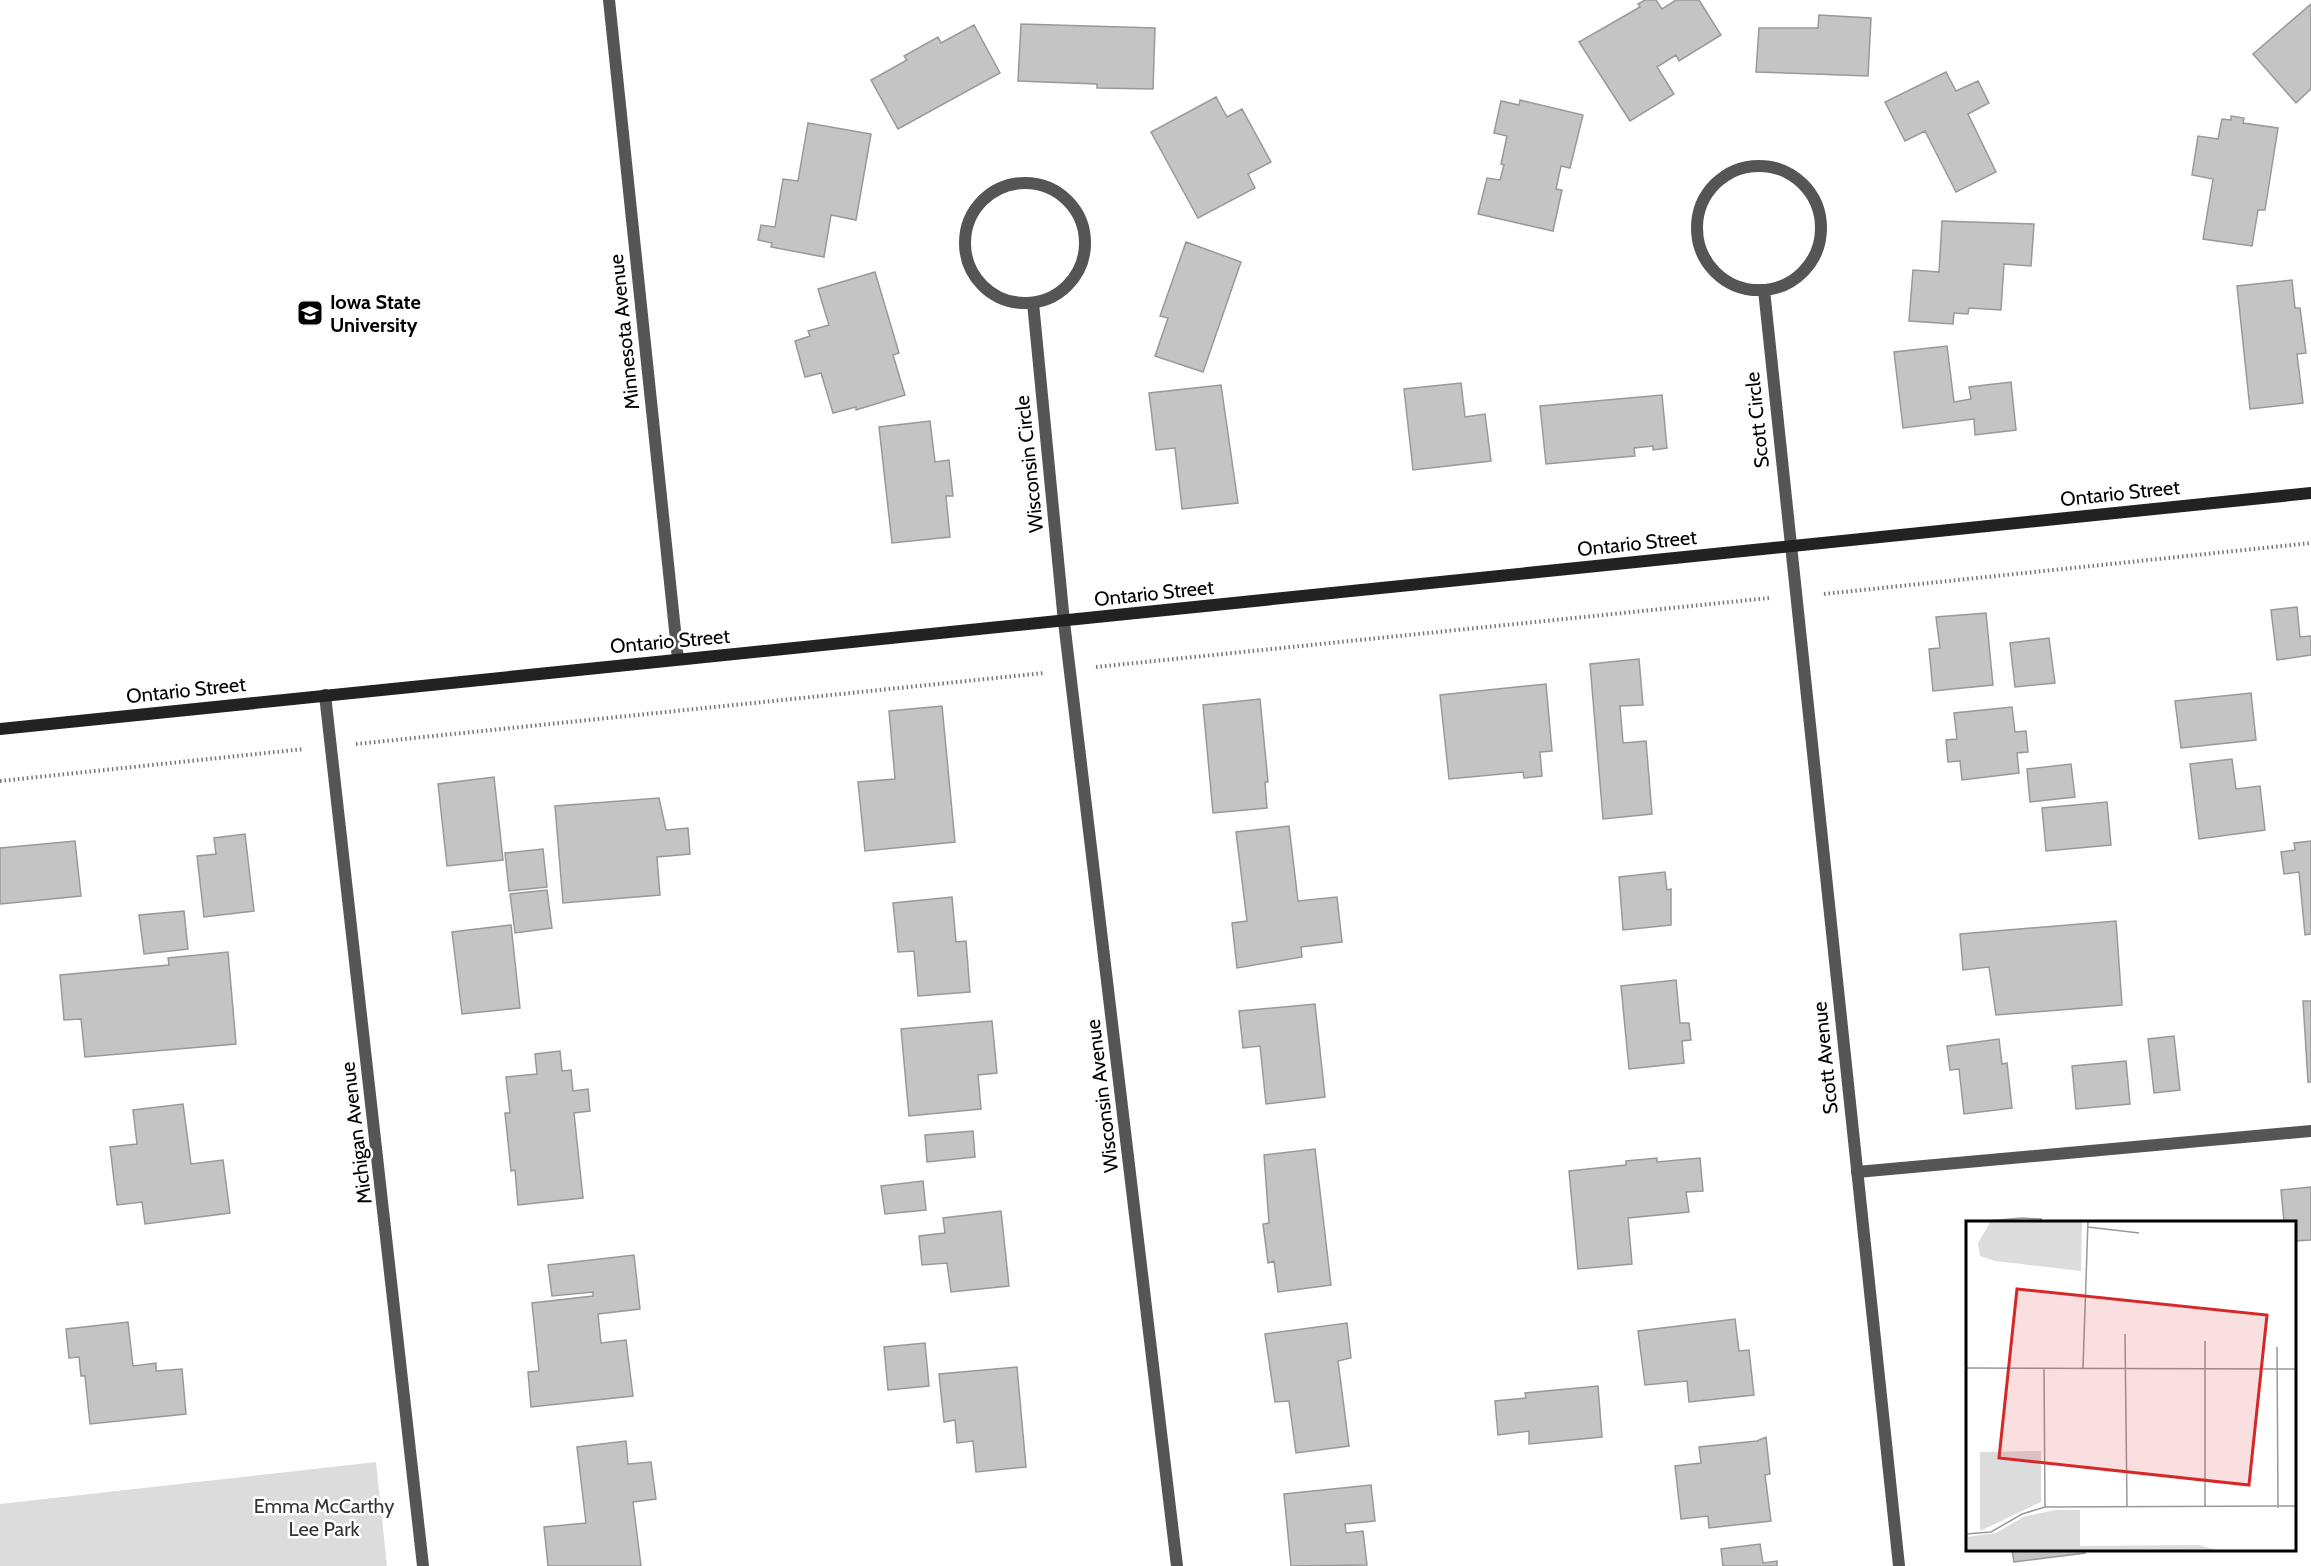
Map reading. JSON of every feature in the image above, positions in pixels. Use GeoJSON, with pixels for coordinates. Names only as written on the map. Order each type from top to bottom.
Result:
{"type":"FeatureCollection","features":[{"type":"Feature","properties":{"kind":"main road","name":"Ontario Street"},"geometry":{"type":"LineString","coordinates":[[0,729],[2311,493]]}},
{"type":"Feature","properties":{"kind":"street","name":"Minnesota Avenue"},"geometry":{"type":"LineString","coordinates":[[609,0],[678,659]]}},
{"type":"Feature","properties":{"kind":"street"},"geometry":{"type":"LineString","coordinates":[[1751,167],[1773,167],[1792,176],[1808,191],[1818,210],[1821,231],[1817,252],[1805,270],[1788,284],[1764,290],[1748,290],[1730,284],[1714,272],[1702,255],[1697,237],[1697,217],[1704,198],[1716,183],[1732,172],[1751,167]]}},
{"type":"Feature","properties":{"kind":"street"},"geometry":{"type":"LineString","coordinates":[[1033,183],[1052,189],[1067,200],[1079,216],[1084,233],[1085,253],[1073,278],[1051,297],[1033,303],[1012,302],[993,294],[978,280],[968,262],[966,252],[965,242],[969,222],[979,204],[995,191],[1014,184],[1033,183]]}},
{"type":"Feature","properties":{"kind":"street","name":"Scott Circle"},"geometry":{"type":"LineString","coordinates":[[1764,290],[1790,547]]}},
{"type":"Feature","properties":{"kind":"street","name":"Wisconsin Circle"},"geometry":{"type":"LineString","coordinates":[[1033,303],[1064,622]]}},
{"type":"Feature","properties":{"kind":"street","name":"Scott Avenue"},"geometry":{"type":"LineString","coordinates":[[1790,547],[1899,1566]]}},
{"type":"Feature","properties":{"kind":"street","name":"Wisconsin Avenue"},"geometry":{"type":"LineString","coordinates":[[1064,622],[1177,1566]]}},
{"type":"Feature","properties":{"kind":"street","name":"Michigan Avenue"},"geometry":{"type":"LineString","coordinates":[[325,695],[423,1566]]}},
{"type":"Feature","properties":{"kind":"street"},"geometry":{"type":"LineString","coordinates":[[1857,1172],[2311,1131]]}},
{"type":"Feature","properties":{"kind":"path"},"geometry":{"type":"LineString","coordinates":[[1835,593],[2311,543]]}},
{"type":"Feature","properties":{"kind":"path"},"geometry":{"type":"LineString","coordinates":[[1118,665],[1750,600]]}},
{"type":"Feature","properties":{"kind":"path"},"geometry":{"type":"LineString","coordinates":[[375,742],[1033,674]]}},
{"type":"Feature","properties":{"kind":"path"},"geometry":{"type":"LineString","coordinates":[[0,781],[282,751]]}},
{"type":"Feature","properties":{"kind":"green space","name":"Emma McCarthy Lee Park"},"geometry":{"type":"Polygon","coordinates":[[[376,1462],[387,1566],[0,1566],[0,1504],[376,1462]]]}},
{"type":"Feature","properties":{"kind":"building"},"geometry":{"type":"Polygon","coordinates":[[[1645,0],[1656,0],[1662,9],[1676,0],[1699,0],[1721,35],[1679,61],[1676,55],[1657,67],[1674,94],[1630,121],[1579,42],[1640,7],[1638,4],[1645,0]]]}},
{"type":"Feature","properties":{"kind":"building"},"geometry":{"type":"Polygon","coordinates":[[[2311,4],[2311,89],[2296,103],[2253,54],[2311,4]]]}},
{"type":"Feature","properties":{"kind":"building"},"geometry":{"type":"Polygon","coordinates":[[[1819,15],[1871,18],[1868,76],[1756,72],[1759,28],[1818,28],[1819,15]]]}},
{"type":"Feature","properties":{"kind":"building"},"geometry":{"type":"Polygon","coordinates":[[[1021,24],[1155,28],[1153,89],[1097,88],[1097,84],[1018,81],[1021,24]]]}},
{"type":"Feature","properties":{"kind":"building"},"geometry":{"type":"Polygon","coordinates":[[[974,25],[1000,73],[898,129],[871,80],[907,60],[904,56],[938,37],[941,43],[974,25]]]}},
{"type":"Feature","properties":{"kind":"building"},"geometry":{"type":"Polygon","coordinates":[[[1946,72],[1956,91],[1978,81],[1989,103],[1968,114],[1996,172],[1956,192],[1925,131],[1905,141],[1885,102],[1946,72]]]}},
{"type":"Feature","properties":{"kind":"building"},"geometry":{"type":"Polygon","coordinates":[[[1216,97],[1227,117],[1242,109],[1271,162],[1248,174],[1255,188],[1198,218],[1151,132],[1216,97]]]}},
{"type":"Feature","properties":{"kind":"building"},"geometry":{"type":"Polygon","coordinates":[[[1520,100],[1583,115],[1570,168],[1561,166],[1556,189],[1562,190],[1553,231],[1478,214],[1487,178],[1500,180],[1504,165],[1501,164],[1507,136],[1494,133],[1501,101],[1519,105],[1520,100]]]}},
{"type":"Feature","properties":{"kind":"building"},"geometry":{"type":"Polygon","coordinates":[[[2231,116],[2244,118],[2243,123],[2278,128],[2265,210],[2258,210],[2252,246],[2203,239],[2213,179],[2192,175],[2198,136],[2218,139],[2222,119],[2231,120],[2231,116]]]}},
{"type":"Feature","properties":{"kind":"building"},"geometry":{"type":"Polygon","coordinates":[[[808,123],[871,134],[856,220],[831,215],[824,257],[771,247],[772,243],[758,240],[761,225],[775,227],[783,179],[798,181],[808,123]]]}},
{"type":"Feature","properties":{"kind":"building"},"geometry":{"type":"Polygon","coordinates":[[[1942,221],[2034,224],[2031,266],[2004,264],[2001,310],[1969,308],[1968,314],[1954,313],[1953,324],[1909,321],[1913,270],[1939,272],[1942,221]]]}},
{"type":"Feature","properties":{"kind":"building"},"geometry":{"type":"Polygon","coordinates":[[[1186,242],[1241,262],[1203,372],[1155,356],[1168,318],[1160,316],[1186,242]]]}},
{"type":"Feature","properties":{"kind":"building"},"geometry":{"type":"Polygon","coordinates":[[[875,272],[899,353],[893,355],[905,395],[856,410],[856,407],[833,413],[821,373],[805,377],[795,341],[810,336],[808,331],[829,325],[818,289],[875,272]]]}},
{"type":"Feature","properties":{"kind":"building"},"geometry":{"type":"Polygon","coordinates":[[[2292,280],[2295,308],[2300,308],[2306,353],[2297,354],[2303,403],[2250,409],[2237,286],[2292,280]]]}},
{"type":"Feature","properties":{"kind":"building"},"geometry":{"type":"Polygon","coordinates":[[[1947,346],[1954,402],[1971,399],[1969,387],[2011,382],[2016,430],[1975,435],[1974,419],[1903,428],[1894,352],[1947,346]]]}},
{"type":"Feature","properties":{"kind":"building"},"geometry":{"type":"Polygon","coordinates":[[[1461,383],[1465,417],[1485,414],[1491,461],[1413,470],[1404,389],[1461,383]]]}},
{"type":"Feature","properties":{"kind":"building"},"geometry":{"type":"Polygon","coordinates":[[[1221,385],[1238,503],[1182,509],[1175,448],[1156,450],[1149,393],[1221,385]]]}},
{"type":"Feature","properties":{"kind":"building"},"geometry":{"type":"Polygon","coordinates":[[[1662,395],[1667,448],[1653,450],[1653,446],[1634,448],[1635,456],[1546,464],[1540,406],[1662,395]]]}},
{"type":"Feature","properties":{"kind":"building"},"geometry":{"type":"Polygon","coordinates":[[[930,421],[935,462],[949,460],[953,496],[946,496],[950,537],[892,543],[879,427],[930,421]]]}},
{"type":"Feature","properties":{"kind":"building"},"geometry":{"type":"Polygon","coordinates":[[[2297,607],[2300,637],[2311,636],[2311,655],[2277,660],[2271,610],[2297,607]]]}},
{"type":"Feature","properties":{"kind":"building"},"geometry":{"type":"Polygon","coordinates":[[[1986,613],[1993,685],[1933,691],[1929,649],[1940,648],[1936,617],[1986,613]]]}},
{"type":"Feature","properties":{"kind":"building"},"geometry":{"type":"Polygon","coordinates":[[[2049,638],[2055,683],[2015,687],[2010,643],[2049,638]]]}},
{"type":"Feature","properties":{"kind":"building"},"geometry":{"type":"Polygon","coordinates":[[[1639,659],[1643,705],[1620,706],[1623,743],[1646,741],[1652,814],[1603,819],[1590,664],[1639,659]]]}},
{"type":"Feature","properties":{"kind":"building"},"geometry":{"type":"Polygon","coordinates":[[[1546,684],[1552,751],[1540,752],[1542,776],[1524,778],[1523,772],[1449,779],[1440,695],[1546,684]]]}},
{"type":"Feature","properties":{"kind":"building"},"geometry":{"type":"Polygon","coordinates":[[[2251,693],[2256,740],[2181,748],[2175,701],[2251,693]]]}},
{"type":"Feature","properties":{"kind":"building"},"geometry":{"type":"Polygon","coordinates":[[[1260,699],[1268,782],[1265,782],[1267,808],[1213,813],[1203,705],[1260,699]]]}},
{"type":"Feature","properties":{"kind":"building"},"geometry":{"type":"Polygon","coordinates":[[[942,706],[955,842],[865,851],[858,782],[895,779],[889,711],[942,706]]]}},
{"type":"Feature","properties":{"kind":"building"},"geometry":{"type":"Polygon","coordinates":[[[2012,707],[2015,732],[2026,731],[2028,752],[2017,753],[2019,773],[1962,780],[1960,761],[1948,762],[1946,740],[1957,739],[1954,713],[2012,707]]]}},
{"type":"Feature","properties":{"kind":"building"},"geometry":{"type":"Polygon","coordinates":[[[2232,759],[2236,789],[2260,786],[2265,830],[2199,839],[2190,764],[2232,759]]]}},
{"type":"Feature","properties":{"kind":"building"},"geometry":{"type":"Polygon","coordinates":[[[2071,764],[2075,797],[2030,802],[2027,769],[2071,764]]]}},
{"type":"Feature","properties":{"kind":"building"},"geometry":{"type":"Polygon","coordinates":[[[494,777],[503,860],[447,866],[438,784],[494,777]]]}},
{"type":"Feature","properties":{"kind":"building"},"geometry":{"type":"Polygon","coordinates":[[[659,798],[666,830],[688,828],[690,854],[657,857],[660,895],[563,903],[555,806],[659,798]]]}},
{"type":"Feature","properties":{"kind":"building"},"geometry":{"type":"Polygon","coordinates":[[[2107,802],[2111,845],[2046,851],[2042,808],[2107,802]]]}},
{"type":"Feature","properties":{"kind":"building"},"geometry":{"type":"Polygon","coordinates":[[[1289,826],[1298,901],[1337,897],[1342,942],[1301,947],[1302,957],[1237,968],[1232,923],[1247,921],[1236,832],[1289,826]]]}},
{"type":"Feature","properties":{"kind":"building"},"geometry":{"type":"Polygon","coordinates":[[[245,834],[254,911],[204,917],[197,856],[216,854],[214,838],[245,834]]]}},
{"type":"Feature","properties":{"kind":"building"},"geometry":{"type":"Polygon","coordinates":[[[75,841],[81,896],[0,904],[0,848],[75,841]]]}},
{"type":"Feature","properties":{"kind":"building"},"geometry":{"type":"Polygon","coordinates":[[[2311,841],[2311,934],[2305,935],[2299,872],[2284,874],[2281,852],[2295,850],[2294,843],[2311,841]]]}},
{"type":"Feature","properties":{"kind":"building"},"geometry":{"type":"Polygon","coordinates":[[[543,849],[547,887],[509,891],[505,853],[543,849]]]}},
{"type":"Feature","properties":{"kind":"building"},"geometry":{"type":"Polygon","coordinates":[[[1665,872],[1667,890],[1671,889],[1671,925],[1623,930],[1619,877],[1665,872]]]}},
{"type":"Feature","properties":{"kind":"building"},"geometry":{"type":"Polygon","coordinates":[[[547,890],[552,928],[515,933],[510,894],[547,890]]]}},
{"type":"Feature","properties":{"kind":"building"},"geometry":{"type":"Polygon","coordinates":[[[952,897],[956,942],[966,941],[970,992],[918,996],[914,951],[898,952],[893,903],[952,897]]]}},
{"type":"Feature","properties":{"kind":"building"},"geometry":{"type":"Polygon","coordinates":[[[184,911],[188,949],[144,954],[139,915],[184,911]]]}},
{"type":"Feature","properties":{"kind":"building"},"geometry":{"type":"Polygon","coordinates":[[[2116,921],[2122,1005],[1996,1015],[1989,967],[1963,970],[1960,934],[2116,921]]]}},
{"type":"Feature","properties":{"kind":"building"},"geometry":{"type":"Polygon","coordinates":[[[511,925],[520,1008],[462,1014],[452,932],[511,925]]]}},
{"type":"Feature","properties":{"kind":"building"},"geometry":{"type":"Polygon","coordinates":[[[228,952],[236,1044],[85,1057],[81,1019],[64,1020],[60,975],[169,965],[168,958],[228,952]]]}},
{"type":"Feature","properties":{"kind":"building"},"geometry":{"type":"Polygon","coordinates":[[[1676,980],[1680,1023],[1689,1023],[1691,1040],[1682,1041],[1684,1063],[1629,1069],[1621,986],[1676,980]]]}},
{"type":"Feature","properties":{"kind":"building"},"geometry":{"type":"Polygon","coordinates":[[[2303,1001],[2311,1001],[2311,1082],[2308,1082],[2303,1001]]]}},
{"type":"Feature","properties":{"kind":"building"},"geometry":{"type":"Polygon","coordinates":[[[1315,1004],[1325,1097],[1266,1104],[1260,1046],[1243,1048],[1239,1011],[1315,1004]]]}},
{"type":"Feature","properties":{"kind":"building"},"geometry":{"type":"Polygon","coordinates":[[[992,1021],[997,1073],[978,1075],[981,1109],[909,1116],[901,1029],[992,1021]]]}},
{"type":"Feature","properties":{"kind":"building"},"geometry":{"type":"Polygon","coordinates":[[[2174,1036],[2180,1090],[2154,1093],[2148,1039],[2174,1036]]]}},
{"type":"Feature","properties":{"kind":"building"},"geometry":{"type":"Polygon","coordinates":[[[1999,1039],[2002,1064],[2007,1063],[2012,1108],[1964,1114],[1959,1069],[1950,1070],[1947,1046],[1999,1039]]]}},
{"type":"Feature","properties":{"kind":"building"},"geometry":{"type":"Polygon","coordinates":[[[560,1051],[562,1071],[571,1070],[573,1091],[588,1089],[590,1111],[574,1113],[583,1198],[518,1205],[515,1170],[511,1171],[505,1113],[510,1113],[506,1077],[537,1074],[535,1054],[560,1051]]]}},
{"type":"Feature","properties":{"kind":"building"},"geometry":{"type":"Polygon","coordinates":[[[2126,1061],[2130,1104],[2076,1109],[2072,1066],[2126,1061]]]}},
{"type":"Feature","properties":{"kind":"building"},"geometry":{"type":"Polygon","coordinates":[[[183,1104],[191,1164],[223,1160],[230,1213],[145,1224],[142,1202],[117,1205],[110,1147],[137,1144],[133,1110],[183,1104]]]}},
{"type":"Feature","properties":{"kind":"building"},"geometry":{"type":"Polygon","coordinates":[[[973,1131],[975,1157],[927,1162],[925,1135],[973,1131]]]}},
{"type":"Feature","properties":{"kind":"building"},"geometry":{"type":"Polygon","coordinates":[[[1315,1149],[1331,1285],[1278,1292],[1274,1261],[1268,1263],[1263,1224],[1269,1223],[1264,1155],[1315,1149]]]}},
{"type":"Feature","properties":{"kind":"building"},"geometry":{"type":"Polygon","coordinates":[[[1657,1158],[1657,1162],[1700,1158],[1703,1191],[1686,1192],[1689,1212],[1628,1218],[1632,1264],[1578,1269],[1569,1171],[1626,1165],[1626,1161],[1657,1158]]]}},
{"type":"Feature","properties":{"kind":"building"},"geometry":{"type":"Polygon","coordinates":[[[923,1181],[926,1210],[885,1214],[881,1186],[923,1181]]]}},
{"type":"Feature","properties":{"kind":"building"},"geometry":{"type":"Polygon","coordinates":[[[2311,1187],[2311,1240],[2296,1241],[2296,1221],[2284,1221],[2281,1190],[2311,1187]]]}},
{"type":"Feature","properties":{"kind":"building"},"geometry":{"type":"Polygon","coordinates":[[[1001,1211],[1009,1286],[951,1292],[947,1263],[922,1265],[919,1236],[945,1233],[943,1218],[1001,1211]]]}},
{"type":"Feature","properties":{"kind":"building"},"geometry":{"type":"Polygon","coordinates":[[[2022,1218],[2041,1219],[2041,1221],[1988,1221],[2022,1218]]]}},
{"type":"Feature","properties":{"kind":"building"},"geometry":{"type":"Polygon","coordinates":[[[634,1255],[640,1309],[598,1314],[601,1343],[626,1340],[633,1396],[531,1407],[528,1372],[539,1371],[532,1303],[593,1296],[593,1292],[552,1296],[548,1265],[634,1255]]]}},
{"type":"Feature","properties":{"kind":"building"},"geometry":{"type":"Polygon","coordinates":[[[1735,1319],[1739,1351],[1749,1350],[1754,1395],[1689,1402],[1687,1381],[1645,1385],[1638,1331],[1735,1319]]]}},
{"type":"Feature","properties":{"kind":"building"},"geometry":{"type":"Polygon","coordinates":[[[128,1322],[133,1366],[156,1363],[156,1371],[182,1369],[186,1414],[90,1424],[85,1376],[81,1376],[79,1357],[69,1358],[66,1329],[128,1322]]]}},
{"type":"Feature","properties":{"kind":"building"},"geometry":{"type":"Polygon","coordinates":[[[1347,1323],[1351,1358],[1338,1361],[1349,1446],[1296,1453],[1289,1401],[1275,1402],[1265,1334],[1347,1323]]]}},
{"type":"Feature","properties":{"kind":"building"},"geometry":{"type":"Polygon","coordinates":[[[925,1343],[929,1386],[888,1390],[884,1347],[925,1343]]]}},
{"type":"Feature","properties":{"kind":"building"},"geometry":{"type":"Polygon","coordinates":[[[1017,1367],[1026,1467],[976,1472],[973,1441],[957,1443],[955,1420],[944,1422],[939,1374],[1017,1367]]]}},
{"type":"Feature","properties":{"kind":"building"},"geometry":{"type":"Polygon","coordinates":[[[1598,1386],[1602,1437],[1529,1444],[1529,1431],[1498,1435],[1495,1401],[1526,1398],[1525,1393],[1598,1386]]]}},
{"type":"Feature","properties":{"kind":"building"},"geometry":{"type":"Polygon","coordinates":[[[1766,1437],[1770,1474],[1765,1475],[1771,1521],[1709,1528],[1708,1516],[1681,1519],[1675,1466],[1701,1463],[1699,1447],[1757,1441],[1766,1437]]]}},
{"type":"Feature","properties":{"kind":"building"},"geometry":{"type":"Polygon","coordinates":[[[626,1441],[628,1464],[651,1462],[656,1499],[633,1502],[641,1566],[548,1566],[544,1527],[586,1523],[577,1447],[626,1441]]]}},
{"type":"Feature","properties":{"kind":"building"},"geometry":{"type":"Polygon","coordinates":[[[1371,1485],[1375,1521],[1345,1524],[1346,1533],[1363,1531],[1367,1565],[1291,1566],[1284,1494],[1371,1485]]]}},
{"type":"Feature","properties":{"kind":"building"},"geometry":{"type":"Polygon","coordinates":[[[1760,1544],[1763,1563],[1777,1561],[1777,1566],[1723,1566],[1721,1549],[1760,1544]]]}},
{"type":"Feature","properties":{"kind":"building"},"geometry":{"type":"Polygon","coordinates":[[[2012,1551],[2085,1551],[2085,1553],[2014,1562],[2012,1551]]]}},
{"type":"Feature","properties":{"kind":"place","name":"Iowa State University"},"geometry":{"type":"Point","coordinates":[310,313]}}]}
